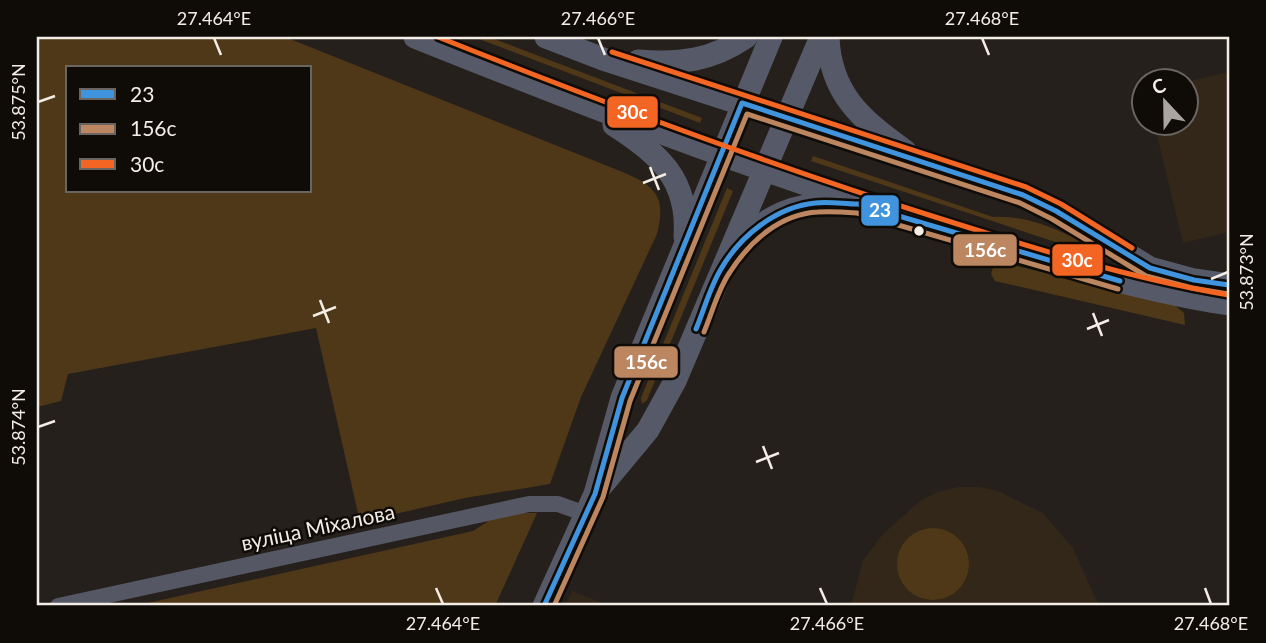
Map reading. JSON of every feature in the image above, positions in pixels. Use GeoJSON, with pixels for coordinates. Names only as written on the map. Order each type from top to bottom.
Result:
{"type":"FeatureCollection","features":[{"type":"Feature","properties":{"kind":"main road"},"geometry":{"type":"LineString","coordinates":[[415,37],[582,104],[858,204],[1076,270],[1229,304]]}},
{"type":"Feature","properties":{"kind":"main road"},"geometry":{"type":"LineString","coordinates":[[546,37],[603,59],[1023,195],[1056,211],[1150,268],[1194,280],[1229,285]]}},
{"type":"Feature","properties":{"kind":"main road"},"geometry":{"type":"LineString","coordinates":[[603,59],[689,62],[731,47],[746,37]]}},
{"type":"Feature","properties":{"kind":"main road"},"geometry":{"type":"LineString","coordinates":[[544,606],[590,504],[622,398],[684,250],[731,159],[742,103],[771,37]]}},
{"type":"Feature","properties":{"kind":"main road"},"geometry":{"type":"LineString","coordinates":[[590,504],[648,430],[675,382],[720,270],[821,37]]}},
{"type":"Feature","properties":{"kind":"main road"},"geometry":{"type":"LineString","coordinates":[[828,37],[832,69],[850,103],[863,119],[922,163]]}},
{"type":"Feature","properties":{"kind":"main road"},"geometry":{"type":"LineString","coordinates":[[582,104],[635,138],[660,159],[673,175],[687,219],[684,250]]}},
{"type":"Feature","properties":{"kind":"main road"},"geometry":{"type":"LineString","coordinates":[[720,270],[750,233],[775,215],[815,203],[858,204]]}},
{"type":"Feature","properties":{"kind":"street","name":"вуліца Міхалова"},"geometry":{"type":"LineString","coordinates":[[58,606],[520,506],[590,504]]}},
{"type":"Feature","properties":{"kind":"shaded area"},"geometry":{"type":"Polygon","coordinates":[[[37,37],[285,37],[625,173],[652,189],[659,203],[660,222],[657,234],[581,397],[550,484],[465,498],[360,522],[316,328],[68,374],[61,401],[37,407],[37,37]]]}},
{"type":"Feature","properties":{"kind":"shaded area"},"geometry":{"type":"Polygon","coordinates":[[[474,37],[489,37],[702,118],[700,123],[474,37]]]}},
{"type":"Feature","properties":{"kind":"shaded area"},"geometry":{"type":"Polygon","coordinates":[[[1229,72],[1229,232],[1183,243],[1157,136],[1200,136],[1200,79],[1229,72]]]}},
{"type":"Feature","properties":{"kind":"shaded area"},"geometry":{"type":"Polygon","coordinates":[[[813,156],[993,217],[1010,217],[1042,224],[1073,237],[1122,264],[811,161],[813,156]]]}},
{"type":"Feature","properties":{"kind":"shaded area"},"geometry":{"type":"Polygon","coordinates":[[[727,188],[733,191],[647,400],[642,404],[641,398],[727,188]]]}},
{"type":"Feature","properties":{"kind":"shaded area"},"geometry":{"type":"Polygon","coordinates":[[[995,261],[1172,303],[1184,313],[1185,325],[995,281],[991,274],[995,261]]]}},
{"type":"Feature","properties":{"kind":"shaded area"},"geometry":{"type":"Polygon","coordinates":[[[959,487],[981,487],[998,491],[1043,513],[1073,548],[1099,606],[851,606],[863,560],[883,534],[921,500],[940,491],[959,487]]]}},
{"type":"Feature","properties":{"kind":"shaded area"},"geometry":{"type":"Polygon","coordinates":[[[516,513],[537,513],[495,606],[134,606],[473,531],[490,520],[516,513]]]}},
{"type":"Feature","properties":{"kind":"shaded area"},"geometry":{"type":"Polygon","coordinates":[[[933,528],[953,534],[963,544],[969,564],[963,584],[953,594],[933,600],[913,594],[903,584],[897,564],[903,544],[913,534],[933,528]]]}},
{"type":"Feature","properties":{"kind":"shaded area"},"geometry":{"type":"Polygon","coordinates":[[[572,591],[610,606],[565,606],[572,591]]]}},
{"type":"Feature","properties":{"kind":"transit line","name":"30с"},"geometry":{"type":"LineString","coordinates":[[438,37],[684,131],[870,196],[1079,261],[1229,295]]}},
{"type":"Feature","properties":{"kind":"transit line","name":"30с"},"geometry":{"type":"LineString","coordinates":[[612,52],[1026,187],[1061,204],[1132,248]]}},
{"type":"Feature","properties":{"kind":"transit line","name":"23"},"geometry":{"type":"LineString","coordinates":[[544,606],[595,494],[622,398],[742,103],[1023,195],[1056,211],[1150,268],[1194,280],[1229,285]]}},
{"type":"Feature","properties":{"kind":"transit line","name":"156с"},"geometry":{"type":"LineString","coordinates":[[554,606],[603,497],[630,401],[747,114],[1020,203],[1052,219],[1146,276],[1228,294]]}},
{"type":"Feature","properties":{"kind":"transit line","name":"23"},"geometry":{"type":"LineString","coordinates":[[696,329],[717,276],[738,245],[773,217],[787,210],[815,203],[858,204],[1120,281]]}},
{"type":"Feature","properties":{"kind":"transit line","name":"156с"},"geometry":{"type":"LineString","coordinates":[[704,332],[722,286],[747,250],[767,231],[779,224],[791,218],[818,212],[857,213],[1118,289]]}}]}
